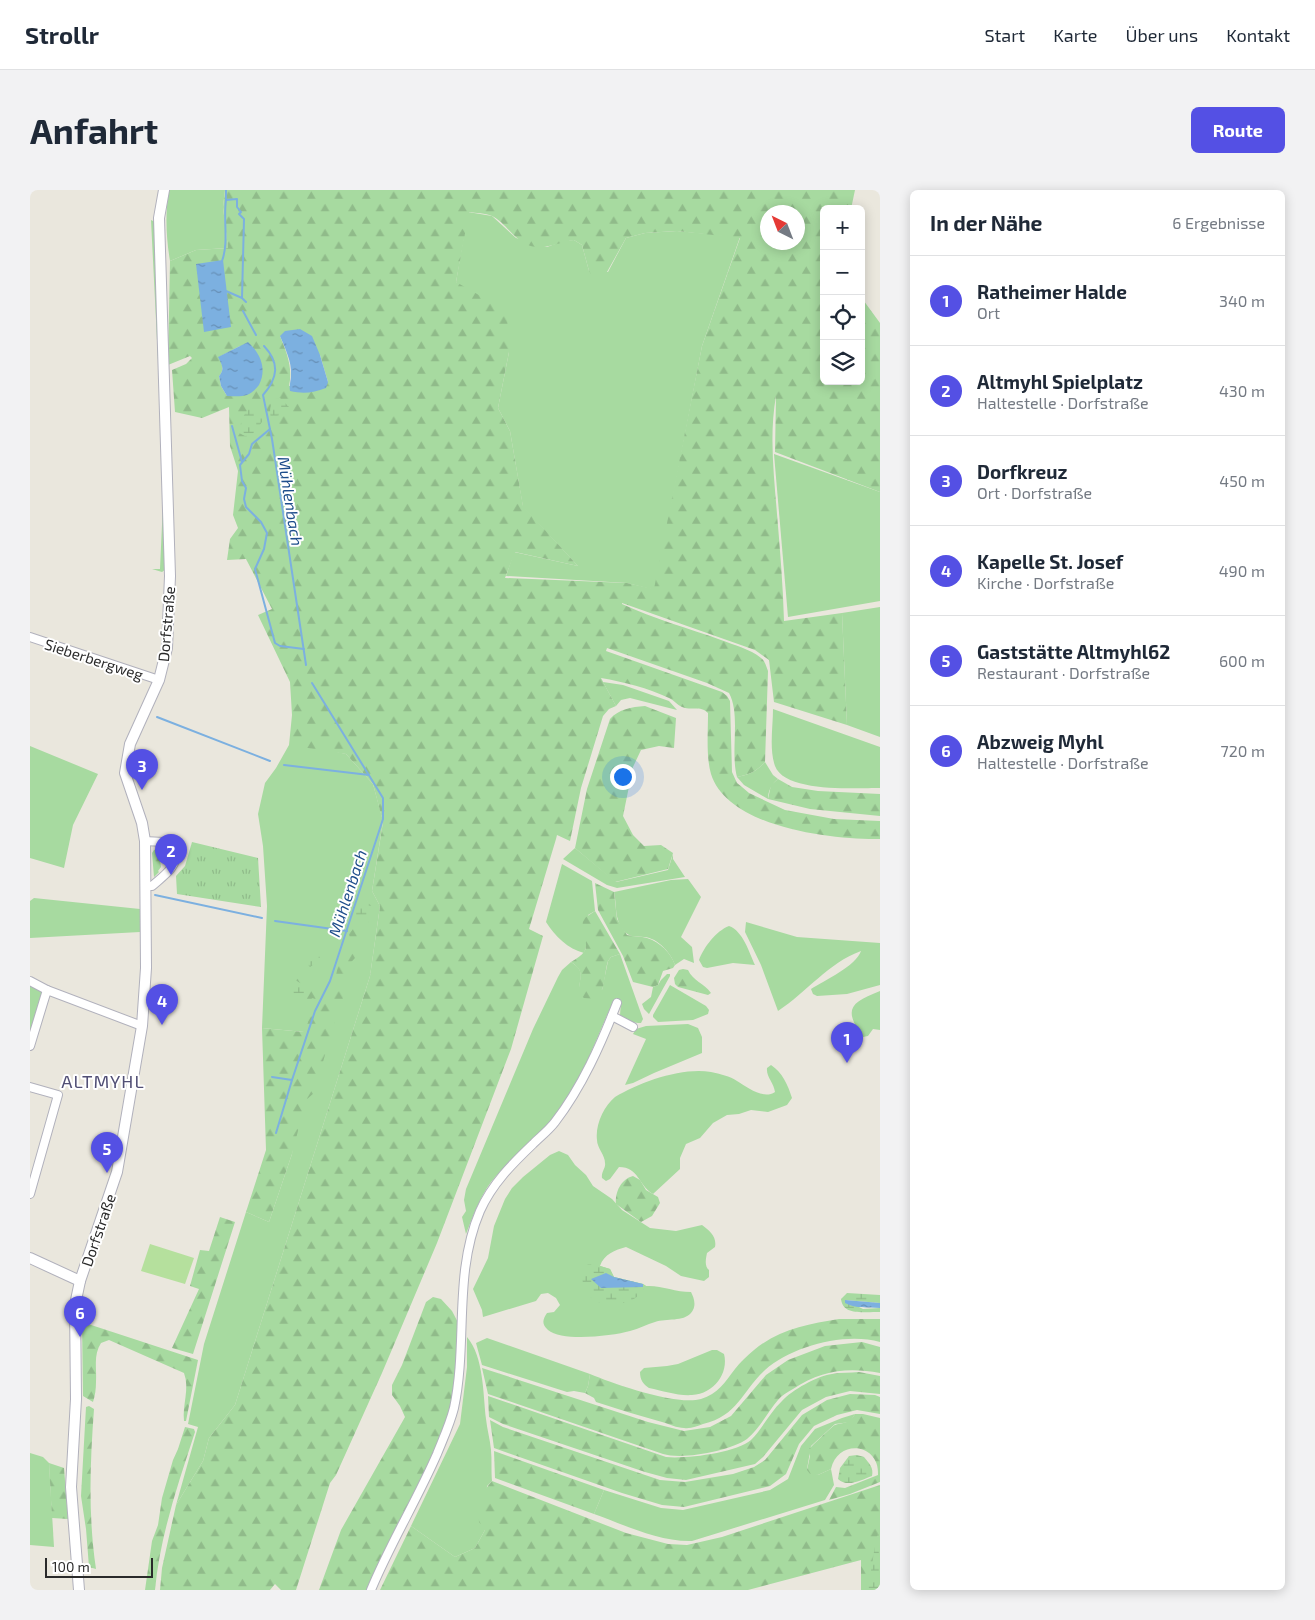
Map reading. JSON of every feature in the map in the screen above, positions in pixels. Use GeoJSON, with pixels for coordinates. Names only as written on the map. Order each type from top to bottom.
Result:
{"type":"FeatureCollection","features":[{"type":"Feature","properties":{"kind":"main road","name":"Dorfstraße"},"geometry":{"type":"LineString","coordinates":[[79,1590],[71,1487],[76,1399],[75,1305],[80,1282],[117,1172],[142,1026],[146,968],[145,841],[142,823],[125,773],[130,744],[159,680],[167,648],[170,576],[159,218],[164,190]]}},
{"type":"Feature","properties":{"kind":"main road"},"geometry":{"type":"LineString","coordinates":[[30,1258],[80,1282]]}},
{"type":"Feature","properties":{"kind":"street","name":"Sieberbergweg"},"geometry":{"type":"LineString","coordinates":[[30,637],[159,680]]}},
{"type":"Feature","properties":{"kind":"street"},"geometry":{"type":"LineString","coordinates":[[145,841],[170,843],[176,854],[175,862],[164,874],[152,886],[145,886]]}},
{"type":"Feature","properties":{"kind":"street"},"geometry":{"type":"LineString","coordinates":[[30,981],[47,990],[142,1026]]}},
{"type":"Feature","properties":{"kind":"street"},"geometry":{"type":"LineString","coordinates":[[30,1046],[47,990]]}},
{"type":"Feature","properties":{"kind":"street"},"geometry":{"type":"LineString","coordinates":[[371,1590],[431,1467],[454,1408],[460,1365],[465,1259],[480,1211],[490,1190],[510,1166],[554,1124],[577,1091],[617,1002]]}},
{"type":"Feature","properties":{"kind":"street"},"geometry":{"type":"LineString","coordinates":[[612,1016],[633,1026]]}},
{"type":"Feature","properties":{"kind":"street"},"geometry":{"type":"LineString","coordinates":[[30,1087],[58,1095],[30,1194]]}},
{"type":"Feature","properties":{"kind":"green space"},"geometry":{"type":"Polygon","coordinates":[[[169,190],[225,190],[223,207],[228,248],[196,250],[170,261],[166,225],[169,190]]]}},
{"type":"Feature","properties":{"kind":"green space"},"geometry":{"type":"Polygon","coordinates":[[[225,190],[855,190],[852,205],[820,205],[820,385],[865,385],[865,302],[880,323],[880,492],[775,452],[776,396],[773,425],[773,455],[784,621],[842,613],[847,725],[774,702],[769,660],[755,650],[622,603],[646,614],[752,652],[764,661],[768,671],[765,762],[753,772],[737,777],[734,756],[735,722],[733,702],[729,693],[707,683],[607,648],[606,651],[722,692],[727,696],[730,701],[732,772],[737,783],[749,793],[785,810],[834,819],[880,821],[880,839],[836,837],[810,833],[760,819],[738,807],[721,792],[711,774],[708,752],[708,713],[702,709],[682,707],[661,694],[644,688],[601,678],[616,706],[609,709],[603,716],[581,788],[570,841],[557,835],[529,929],[543,936],[511,1049],[437,1243],[382,1373],[336,1475],[330,1483],[296,1590],[281,1590],[275,1584],[270,1590],[160,1590],[162,1568],[176,1505],[203,1461],[209,1438],[235,1405],[370,976],[380,906],[372,891],[383,822],[373,784],[346,754],[289,745],[292,715],[290,682],[258,615],[272,609],[246,559],[227,560],[230,539],[238,528],[233,515],[238,471],[230,446],[229,407],[202,418],[175,412],[172,370],[186,364],[192,358],[190,356],[168,365],[170,261],[196,250],[228,248],[223,207],[225,190]],[[469,212],[456,282],[507,311],[509,352],[498,408],[510,431],[523,506],[578,566],[515,552],[505,578],[627,583],[654,589],[702,346],[740,238],[677,231],[645,233],[626,238],[607,272],[595,280],[589,271],[582,245],[574,240],[546,247],[536,247],[517,238],[492,216],[469,212]],[[280,336],[290,367],[289,386],[328,382],[320,355],[280,336]],[[240,346],[219,357],[222,367],[219,376],[221,386],[227,396],[240,346]]]}},
{"type":"Feature","properties":{"kind":"green space"},"geometry":{"type":"Polygon","coordinates":[[[468,212],[492,216],[516,238],[547,247],[563,241],[574,240],[582,245],[589,271],[608,272],[626,238],[645,233],[677,231],[740,237],[702,346],[655,590],[627,583],[506,576],[514,552],[578,566],[523,507],[510,431],[498,408],[509,352],[456,282],[468,212]]]}},
{"type":"Feature","properties":{"kind":"green space"},"geometry":{"type":"Polygon","coordinates":[[[151,220],[155,222],[157,227],[161,366],[169,485],[165,526],[166,569],[162,572],[152,569],[160,569],[164,481],[151,220]]]}},
{"type":"Feature","properties":{"kind":"green space"},"geometry":{"type":"Polygon","coordinates":[[[276,398],[280,398],[290,408],[280,415],[271,418],[270,407],[276,398]]]}},
{"type":"Feature","properties":{"kind":"green space"},"geometry":{"type":"Polygon","coordinates":[[[250,407],[256,407],[263,412],[265,418],[252,435],[245,436],[239,433],[242,418],[250,407]]]}},
{"type":"Feature","properties":{"kind":"green space"},"geometry":{"type":"Polygon","coordinates":[[[774,454],[880,492],[880,601],[788,617],[774,454]]]}},
{"type":"Feature","properties":{"kind":"green space"},"geometry":{"type":"Polygon","coordinates":[[[880,607],[880,737],[847,725],[842,613],[880,607]]]}},
{"type":"Feature","properties":{"kind":"green space"},"geometry":{"type":"Polygon","coordinates":[[[603,682],[623,685],[669,701],[677,710],[630,698],[621,700],[616,706],[603,682]]]}},
{"type":"Feature","properties":{"kind":"green space"},"geometry":{"type":"Polygon","coordinates":[[[645,706],[676,718],[674,748],[659,746],[641,750],[633,767],[623,816],[633,835],[644,846],[661,845],[673,853],[668,869],[615,882],[575,848],[587,789],[610,719],[626,709],[645,706]]]}},
{"type":"Feature","properties":{"kind":"green space"},"geometry":{"type":"Polygon","coordinates":[[[773,709],[880,747],[880,788],[839,788],[807,785],[792,781],[781,775],[775,766],[772,752],[773,709]]]}},
{"type":"Feature","properties":{"kind":"green space"},"geometry":{"type":"Polygon","coordinates":[[[289,745],[306,745],[346,754],[373,784],[383,821],[372,891],[380,906],[370,976],[235,1405],[209,1438],[203,1461],[176,1505],[198,1427],[188,1424],[204,1344],[246,1212],[269,1222],[292,1154],[304,1032],[262,1028],[267,906],[263,846],[258,814],[265,783],[289,745]]]}},
{"type":"Feature","properties":{"kind":"green space"},"geometry":{"type":"Polygon","coordinates":[[[30,746],[98,774],[73,825],[64,868],[30,858],[30,746]]]}},
{"type":"Feature","properties":{"kind":"green space"},"geometry":{"type":"Polygon","coordinates":[[[765,762],[773,775],[778,779],[771,788],[768,799],[744,785],[737,777],[753,772],[765,762]]]}},
{"type":"Feature","properties":{"kind":"green space"},"geometry":{"type":"Polygon","coordinates":[[[778,779],[792,787],[818,791],[880,794],[880,816],[810,809],[768,799],[771,785],[778,779]]]}},
{"type":"Feature","properties":{"kind":"green space"},"geometry":{"type":"Polygon","coordinates":[[[192,842],[258,858],[261,907],[177,894],[176,876],[185,866],[192,842]]]}},
{"type":"Feature","properties":{"kind":"green space"},"geometry":{"type":"Polygon","coordinates":[[[161,847],[162,851],[159,852],[161,867],[154,877],[152,853],[161,847]]]}},
{"type":"Feature","properties":{"kind":"green space"},"geometry":{"type":"Polygon","coordinates":[[[575,848],[616,882],[668,870],[673,854],[673,859],[685,877],[617,888],[607,885],[563,859],[575,848]]]}},
{"type":"Feature","properties":{"kind":"green space"},"geometry":{"type":"Polygon","coordinates":[[[562,864],[592,881],[595,911],[588,915],[587,944],[584,953],[562,941],[546,922],[562,864]]]}},
{"type":"Feature","properties":{"kind":"green space"},"geometry":{"type":"Polygon","coordinates":[[[688,879],[701,897],[681,937],[692,947],[694,963],[684,959],[675,965],[667,951],[659,943],[649,938],[625,933],[617,916],[614,892],[671,880],[688,879]]]}},
{"type":"Feature","properties":{"kind":"green space"},"geometry":{"type":"Polygon","coordinates":[[[595,883],[614,892],[617,919],[627,935],[645,937],[652,940],[661,945],[671,956],[675,965],[673,968],[663,971],[658,985],[653,987],[633,982],[623,956],[598,910],[595,883]]]}},
{"type":"Feature","properties":{"kind":"green space"},"geometry":{"type":"Polygon","coordinates":[[[34,898],[140,909],[140,932],[30,938],[30,901],[34,898]]]}},
{"type":"Feature","properties":{"kind":"green space"},"geometry":{"type":"Polygon","coordinates":[[[365,900],[371,906],[373,912],[366,925],[361,925],[355,914],[360,901],[365,900]]]}},
{"type":"Feature","properties":{"kind":"green space"},"geometry":{"type":"Polygon","coordinates":[[[595,911],[620,954],[611,957],[608,961],[602,991],[596,999],[584,998],[579,994],[581,976],[579,969],[571,962],[579,957],[586,948],[583,919],[595,911]]]}},
{"type":"Feature","properties":{"kind":"green space"},"geometry":{"type":"Polygon","coordinates":[[[746,922],[797,937],[880,943],[880,985],[847,994],[817,996],[813,994],[811,989],[847,967],[858,957],[861,951],[849,956],[828,970],[778,1011],[761,965],[745,932],[746,922]]]}},
{"type":"Feature","properties":{"kind":"green space"},"geometry":{"type":"Polygon","coordinates":[[[729,926],[742,937],[755,965],[733,963],[707,968],[703,967],[699,960],[704,950],[715,936],[729,926]]]}},
{"type":"Feature","properties":{"kind":"green space"},"geometry":{"type":"Polygon","coordinates":[[[353,929],[357,929],[360,934],[361,947],[357,956],[350,963],[353,970],[346,979],[347,987],[338,1010],[314,1093],[306,1100],[292,1154],[269,1222],[246,1212],[266,1150],[262,1028],[304,1032],[308,1022],[301,1014],[313,1009],[318,1003],[313,998],[304,1003],[301,1001],[303,985],[294,979],[292,974],[303,976],[318,986],[334,991],[340,960],[343,954],[352,947],[349,934],[353,929]]]}},
{"type":"Feature","properties":{"kind":"green space"},"geometry":{"type":"Polygon","coordinates":[[[310,950],[316,950],[320,954],[319,961],[310,967],[307,957],[310,950]]]}},
{"type":"Feature","properties":{"kind":"green space"},"geometry":{"type":"Polygon","coordinates":[[[620,954],[643,1019],[641,1023],[629,1021],[620,1015],[621,1002],[614,1000],[582,1072],[567,1100],[542,1131],[491,1182],[480,1200],[466,1234],[462,1217],[466,1211],[464,1200],[466,1189],[533,1029],[558,977],[562,970],[571,962],[580,970],[579,988],[602,990],[608,961],[611,957],[620,954]]]}},
{"type":"Feature","properties":{"kind":"green space"},"geometry":{"type":"Polygon","coordinates":[[[679,970],[688,970],[711,993],[708,995],[678,987],[675,984],[674,978],[679,970]]]}},
{"type":"Feature","properties":{"kind":"green space"},"geometry":{"type":"Polygon","coordinates":[[[667,974],[670,974],[670,976],[649,1014],[642,1004],[651,997],[653,987],[658,985],[667,974]]]}},
{"type":"Feature","properties":{"kind":"green space"},"geometry":{"type":"Polygon","coordinates":[[[30,983],[43,989],[30,1032],[30,983]]]}},
{"type":"Feature","properties":{"kind":"green space"},"geometry":{"type":"Polygon","coordinates":[[[300,983],[308,991],[300,1001],[295,1003],[293,992],[300,983]]]}},
{"type":"Feature","properties":{"kind":"green space"},"geometry":{"type":"Polygon","coordinates":[[[670,985],[706,1006],[709,1010],[708,1014],[693,1020],[658,1022],[653,1015],[670,985]]]}},
{"type":"Feature","properties":{"kind":"green space"},"geometry":{"type":"Polygon","coordinates":[[[880,991],[880,1030],[873,1029],[868,1036],[863,1037],[853,1020],[853,1008],[862,999],[880,991]]]}},
{"type":"Feature","properties":{"kind":"green space"},"geometry":{"type":"Polygon","coordinates":[[[688,1024],[698,1028],[702,1037],[702,1053],[625,1085],[646,1039],[633,1034],[636,1029],[646,1026],[688,1024]]]}},
{"type":"Feature","properties":{"kind":"green space"},"geometry":{"type":"Polygon","coordinates":[[[771,1065],[781,1075],[789,1088],[792,1098],[787,1105],[768,1112],[751,1110],[727,1115],[713,1123],[700,1138],[686,1144],[680,1158],[680,1169],[653,1194],[644,1186],[635,1173],[626,1168],[619,1167],[610,1179],[606,1181],[602,1178],[605,1163],[597,1143],[597,1128],[604,1111],[615,1097],[636,1086],[662,1077],[700,1071],[725,1075],[755,1092],[770,1094],[775,1092],[767,1071],[767,1068],[771,1065]]]}},
{"type":"Feature","properties":{"kind":"green space"},"geometry":{"type":"Polygon","coordinates":[[[559,1151],[568,1155],[593,1186],[612,1199],[622,1210],[650,1228],[676,1231],[702,1225],[712,1234],[715,1240],[715,1247],[707,1253],[706,1264],[709,1270],[709,1277],[704,1281],[681,1276],[666,1266],[626,1247],[614,1251],[604,1258],[600,1266],[610,1269],[614,1277],[646,1286],[691,1292],[694,1305],[693,1310],[688,1316],[652,1323],[612,1335],[564,1336],[555,1334],[544,1326],[544,1319],[547,1313],[554,1312],[560,1305],[556,1298],[548,1293],[541,1294],[536,1301],[483,1317],[473,1289],[488,1258],[494,1226],[505,1199],[512,1188],[523,1177],[550,1155],[559,1151]]]}},
{"type":"Feature","properties":{"kind":"green space"},"geometry":{"type":"Polygon","coordinates":[[[633,1176],[640,1180],[646,1190],[658,1197],[660,1203],[652,1216],[641,1222],[616,1204],[617,1195],[622,1183],[633,1176]]]}},
{"type":"Feature","properties":{"kind":"green space"},"geometry":{"type":"Polygon","coordinates":[[[220,1217],[235,1222],[193,1354],[172,1348],[199,1289],[190,1286],[200,1250],[209,1251],[220,1217]]]}},
{"type":"Feature","properties":{"kind":"green space"},"geometry":{"type":"Polygon","coordinates":[[[150,1244],[194,1258],[185,1284],[141,1271],[150,1244]]]}},
{"type":"Feature","properties":{"kind":"green space"},"geometry":{"type":"Polygon","coordinates":[[[588,1264],[610,1269],[614,1277],[646,1286],[639,1295],[629,1301],[609,1304],[595,1301],[586,1292],[582,1278],[582,1270],[588,1264]]]}},
{"type":"Feature","properties":{"kind":"green space"},"geometry":{"type":"Polygon","coordinates":[[[847,1293],[880,1295],[880,1303],[845,1300],[863,1309],[880,1308],[880,1312],[851,1311],[843,1305],[841,1299],[847,1293]]]}},
{"type":"Feature","properties":{"kind":"green space"},"geometry":{"type":"Polygon","coordinates":[[[433,1297],[441,1299],[452,1311],[463,1332],[457,1407],[373,1590],[319,1590],[341,1530],[405,1417],[392,1395],[392,1385],[402,1365],[426,1302],[433,1297]]]}},
{"type":"Feature","properties":{"kind":"green space"},"geometry":{"type":"Polygon","coordinates":[[[839,1319],[880,1319],[880,1342],[866,1339],[835,1340],[789,1354],[765,1370],[732,1409],[715,1420],[694,1427],[679,1427],[621,1410],[596,1402],[594,1398],[585,1393],[590,1374],[662,1397],[690,1400],[701,1399],[717,1391],[744,1359],[773,1337],[805,1325],[839,1319]]]}},
{"type":"Feature","properties":{"kind":"green space"},"geometry":{"type":"Polygon","coordinates":[[[82,1322],[198,1360],[186,1421],[184,1421],[186,1379],[184,1373],[109,1340],[101,1343],[97,1353],[96,1387],[93,1402],[83,1396],[82,1322]]]}},
{"type":"Feature","properties":{"kind":"green space"},"geometry":{"type":"Polygon","coordinates":[[[467,1337],[477,1355],[482,1376],[486,1423],[491,1450],[492,1481],[487,1486],[485,1530],[475,1548],[455,1557],[411,1526],[460,1424],[467,1367],[467,1337]]]}},
{"type":"Feature","properties":{"kind":"green space"},"geometry":{"type":"Polygon","coordinates":[[[487,1338],[590,1374],[585,1393],[567,1392],[482,1365],[476,1343],[487,1338]]]}},
{"type":"Feature","properties":{"kind":"green space"},"geometry":{"type":"Polygon","coordinates":[[[862,1342],[880,1347],[880,1373],[846,1370],[814,1378],[781,1397],[747,1439],[718,1451],[682,1456],[663,1454],[488,1394],[482,1368],[648,1422],[684,1431],[710,1427],[731,1416],[766,1375],[788,1360],[825,1346],[862,1342]]]}},
{"type":"Feature","properties":{"kind":"green space"},"geometry":{"type":"Polygon","coordinates":[[[712,1350],[717,1350],[724,1354],[724,1368],[722,1375],[713,1387],[700,1394],[676,1394],[649,1388],[641,1380],[640,1372],[644,1368],[678,1364],[712,1350]]]}},
{"type":"Feature","properties":{"kind":"green space"},"geometry":{"type":"Polygon","coordinates":[[[859,1372],[880,1376],[880,1394],[850,1391],[826,1397],[802,1410],[755,1464],[686,1480],[667,1478],[645,1472],[503,1424],[489,1417],[488,1396],[666,1457],[698,1456],[723,1452],[744,1445],[751,1440],[786,1397],[805,1384],[826,1375],[859,1372]]]}},
{"type":"Feature","properties":{"kind":"green space"},"geometry":{"type":"Polygon","coordinates":[[[850,1394],[880,1397],[880,1414],[857,1410],[837,1415],[814,1426],[799,1444],[786,1474],[770,1486],[684,1507],[662,1505],[622,1493],[494,1448],[490,1420],[503,1427],[660,1480],[685,1482],[733,1474],[754,1467],[765,1460],[802,1415],[827,1400],[850,1394]]]}},
{"type":"Feature","properties":{"kind":"green space"},"geometry":{"type":"Polygon","coordinates":[[[89,1406],[94,1409],[90,1489],[96,1569],[89,1567],[81,1496],[86,1407],[89,1406]]]}},
{"type":"Feature","properties":{"kind":"green space"},"geometry":{"type":"Polygon","coordinates":[[[855,1414],[850,1422],[835,1424],[811,1446],[807,1469],[818,1475],[831,1469],[834,1485],[825,1500],[692,1541],[680,1541],[655,1536],[594,1514],[604,1490],[661,1508],[683,1510],[770,1490],[788,1479],[801,1446],[815,1429],[855,1414]]]}},
{"type":"Feature","properties":{"kind":"green space"},"geometry":{"type":"Polygon","coordinates":[[[855,1414],[880,1418],[880,1482],[829,1500],[836,1487],[845,1488],[878,1475],[877,1464],[872,1456],[858,1448],[842,1452],[835,1459],[831,1469],[818,1475],[810,1474],[807,1470],[810,1456],[808,1450],[833,1426],[848,1421],[855,1414]]]}},
{"type":"Feature","properties":{"kind":"green space"},"geometry":{"type":"Polygon","coordinates":[[[185,1427],[194,1429],[195,1432],[165,1530],[155,1590],[145,1590],[152,1541],[158,1525],[162,1498],[185,1427]]]}},
{"type":"Feature","properties":{"kind":"green space"},"geometry":{"type":"Polygon","coordinates":[[[494,1451],[604,1490],[594,1514],[495,1478],[494,1451]]]}},
{"type":"Feature","properties":{"kind":"green space"},"geometry":{"type":"Polygon","coordinates":[[[30,1453],[43,1457],[49,1463],[54,1547],[30,1545],[30,1453]]]}},
{"type":"Feature","properties":{"kind":"green space"},"geometry":{"type":"Polygon","coordinates":[[[857,1455],[864,1457],[872,1468],[872,1476],[850,1483],[842,1482],[838,1479],[840,1468],[849,1456],[857,1455]]]}},
{"type":"Feature","properties":{"kind":"green space"},"geometry":{"type":"Polygon","coordinates":[[[49,1463],[64,1468],[68,1519],[52,1518],[49,1463]]]}},
{"type":"Feature","properties":{"kind":"green space"},"geometry":{"type":"Polygon","coordinates":[[[492,1481],[626,1533],[668,1544],[687,1545],[722,1537],[880,1485],[880,1590],[861,1590],[861,1560],[748,1590],[380,1590],[411,1526],[455,1557],[475,1548],[485,1530],[479,1522],[481,1500],[485,1490],[492,1481]]]}},
{"type":"Feature","properties":{"kind":"green space"},"geometry":{"type":"Polygon","coordinates":[[[880,1528],[880,1590],[868,1590],[876,1539],[880,1528]]]}},
{"type":"Feature","properties":{"kind":"water"},"geometry":{"type":"Polygon","coordinates":[[[223,260],[231,327],[204,332],[196,264],[223,260]]]}},
{"type":"Feature","properties":{"kind":"water"},"geometry":{"type":"Polygon","coordinates":[[[300,329],[312,336],[328,382],[326,388],[308,392],[290,391],[290,365],[280,336],[285,331],[300,329]]]}},
{"type":"Feature","properties":{"kind":"water"},"geometry":{"type":"Polygon","coordinates":[[[248,342],[261,362],[262,373],[259,385],[249,394],[227,396],[221,386],[219,376],[222,367],[218,357],[248,342]]]}},
{"type":"Feature","properties":{"kind":"water"},"geometry":{"type":"Polygon","coordinates":[[[606,1273],[614,1277],[643,1284],[643,1287],[601,1288],[591,1279],[606,1273]]]}},
{"type":"Feature","properties":{"kind":"water"},"geometry":{"type":"Polygon","coordinates":[[[845,1300],[880,1303],[880,1308],[854,1306],[845,1303],[845,1300]]]}},
{"type":"Feature","properties":{"kind":"waterway","name":"Mühlenbach"},"geometry":{"type":"LineString","coordinates":[[226,190],[226,200],[237,199],[237,207],[241,212],[239,214],[244,219],[242,298],[246,302]]}},
{"type":"Feature","properties":{"kind":"waterway"},"geometry":{"type":"LineString","coordinates":[[222,261],[226,239],[226,200]]}},
{"type":"Feature","properties":{"kind":"waterway"},"geometry":{"type":"LineString","coordinates":[[226,291],[242,298]]}},
{"type":"Feature","properties":{"kind":"waterway","name":"Mühlenbach"},"geometry":{"type":"LineString","coordinates":[[243,311],[256,335]]}},
{"type":"Feature","properties":{"kind":"waterway","name":"Mühlenbach"},"geometry":{"type":"LineString","coordinates":[[264,346],[275,364],[272,383],[263,395],[272,439],[306,665]]}},
{"type":"Feature","properties":{"kind":"waterway"},"geometry":{"type":"LineString","coordinates":[[232,426],[242,462]]}},
{"type":"Feature","properties":{"kind":"waterway"},"geometry":{"type":"LineString","coordinates":[[270,429],[252,444],[249,454],[240,465],[242,481],[246,488],[244,499],[246,507],[261,522],[267,533],[264,549],[255,569],[275,643],[280,646],[304,649]]}},
{"type":"Feature","properties":{"kind":"waterway","name":"Mühlenbach"},"geometry":{"type":"LineString","coordinates":[[272,1077],[292,1080],[315,1011],[330,981],[383,819],[383,798],[312,683]]}},
{"type":"Feature","properties":{"kind":"waterway"},"geometry":{"type":"LineString","coordinates":[[157,717],[270,761]]}},
{"type":"Feature","properties":{"kind":"waterway"},"geometry":{"type":"LineString","coordinates":[[284,765],[369,775]]}},
{"type":"Feature","properties":{"kind":"waterway"},"geometry":{"type":"LineString","coordinates":[[155,895],[262,918]]}},
{"type":"Feature","properties":{"kind":"waterway"},"geometry":{"type":"LineString","coordinates":[[275,921],[347,931]]}},
{"type":"Feature","properties":{"kind":"waterway"},"geometry":{"type":"LineString","coordinates":[[276,1133],[292,1080]]}},
{"type":"Feature","properties":{"kind":"place","name":"Dorfkreuz"},"geometry":{"type":"Point","coordinates":[142,790]}},
{"type":"Feature","properties":{"kind":"place","name":"Altmyhl Spielplatz"},"geometry":{"type":"Point","coordinates":[171,875]}},
{"type":"Feature","properties":{"kind":"place","name":"Kapelle St. Josef"},"geometry":{"type":"Point","coordinates":[162,1025]}},
{"type":"Feature","properties":{"kind":"place","name":"Ratheimer Halde"},"geometry":{"type":"Point","coordinates":[847,1063]}},
{"type":"Feature","properties":{"kind":"place","name":"Gaststätte Altmyhl62"},"geometry":{"type":"Point","coordinates":[107,1173]}},
{"type":"Feature","properties":{"kind":"place","name":"Abzweig Myhl"},"geometry":{"type":"Point","coordinates":[80,1337]}},
{"type":"Feature","properties":{"kind":"district","name":"ALTMYHL"},"geometry":{"type":"Point","coordinates":[103,1081]}}]}
